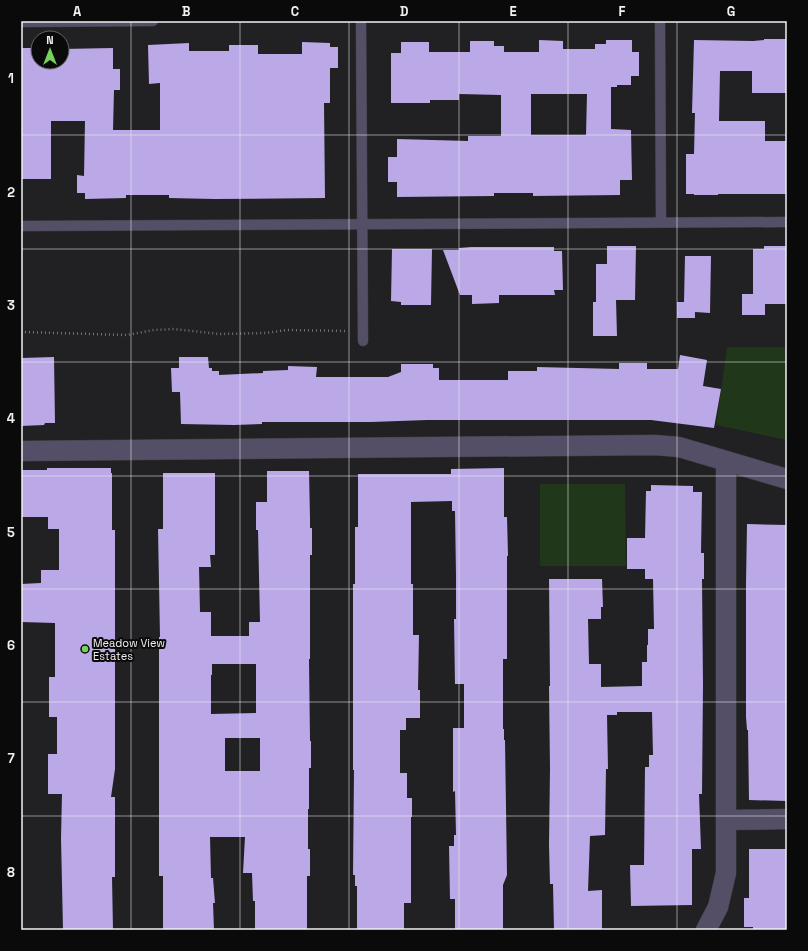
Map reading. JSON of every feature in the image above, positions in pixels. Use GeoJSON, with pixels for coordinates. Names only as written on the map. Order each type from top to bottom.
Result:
{"type":"FeatureCollection","features":[{"type":"Feature","properties":{"kind":"street"},"geometry":{"type":"LineString","coordinates":[[21,451],[655,444],[679,447],[787,479]]}},
{"type":"Feature","properties":{"kind":"street"},"geometry":{"type":"LineString","coordinates":[[706,930],[718,907],[726,873],[726,461]]}},
{"type":"Feature","properties":{"kind":"street"},"geometry":{"type":"LineString","coordinates":[[726,820],[787,819]]}},
{"type":"Feature","properties":{"kind":"lane"},"geometry":{"type":"LineString","coordinates":[[21,22],[153,21]]}},
{"type":"Feature","properties":{"kind":"lane"},"geometry":{"type":"LineString","coordinates":[[361,21],[363,336]]}},
{"type":"Feature","properties":{"kind":"lane"},"geometry":{"type":"LineString","coordinates":[[660,21],[661,222]]}},
{"type":"Feature","properties":{"kind":"lane"},"geometry":{"type":"LineString","coordinates":[[21,226],[787,222]]}},
{"type":"Feature","properties":{"kind":"path"},"geometry":{"type":"LineString","coordinates":[[21,332],[127,335],[154,330],[174,329],[219,334],[266,333],[287,330],[363,336]]}},
{"type":"Feature","properties":{"kind":"green space"},"geometry":{"type":"Polygon","coordinates":[[[727,347],[787,347],[787,440],[716,425],[727,347]]]}},
{"type":"Feature","properties":{"kind":"green space"},"geometry":{"type":"Polygon","coordinates":[[[540,484],[625,484],[626,566],[540,566],[540,484]]]}},
{"type":"Feature","properties":{"kind":"building"},"geometry":{"type":"Polygon","coordinates":[[[764,39],[787,39],[787,93],[752,93],[752,71],[720,71],[719,121],[765,121],[765,141],[787,141],[787,194],[686,194],[686,154],[694,154],[695,113],[692,113],[694,40],[753,41],[764,39]]]}},
{"type":"Feature","properties":{"kind":"building"},"geometry":{"type":"Polygon","coordinates":[[[539,40],[563,41],[563,49],[595,49],[595,44],[606,44],[606,40],[632,40],[632,52],[639,52],[639,76],[631,76],[631,85],[617,85],[617,87],[611,87],[611,129],[631,130],[632,180],[620,180],[620,195],[533,196],[533,193],[494,193],[494,196],[397,197],[397,182],[388,182],[388,157],[397,157],[397,139],[468,141],[468,136],[501,136],[501,95],[459,94],[459,100],[430,100],[430,103],[391,103],[391,53],[401,53],[401,42],[429,42],[429,52],[470,52],[470,41],[494,41],[494,46],[504,46],[504,52],[539,52],[539,40]],[[531,94],[531,135],[586,135],[587,94],[531,94]]]}},
{"type":"Feature","properties":{"kind":"building"},"geometry":{"type":"Polygon","coordinates":[[[302,42],[330,43],[330,47],[338,47],[338,68],[330,68],[330,103],[324,103],[325,198],[215,199],[169,198],[169,195],[126,195],[126,198],[85,199],[85,193],[77,193],[77,175],[84,176],[85,121],[51,121],[51,179],[21,179],[21,48],[30,48],[30,70],[70,70],[70,49],[113,48],[113,69],[120,69],[120,90],[114,90],[113,130],[160,130],[160,83],[149,84],[148,45],[189,43],[189,51],[229,51],[229,45],[258,45],[258,54],[302,54],[302,42]]]}},
{"type":"Feature","properties":{"kind":"building"},"geometry":{"type":"Polygon","coordinates":[[[607,246],[636,246],[635,300],[616,300],[617,336],[593,336],[593,302],[596,302],[596,264],[607,264],[607,246]]]}},
{"type":"Feature","properties":{"kind":"building"},"geometry":{"type":"Polygon","coordinates":[[[764,246],[787,246],[787,304],[765,304],[765,315],[742,315],[742,294],[753,294],[753,249],[764,249],[764,246]]]}},
{"type":"Feature","properties":{"kind":"building"},"geometry":{"type":"Polygon","coordinates":[[[554,247],[554,251],[562,251],[563,290],[554,290],[555,295],[499,295],[499,303],[472,304],[472,295],[460,295],[443,250],[459,250],[459,248],[554,247]]]}},
{"type":"Feature","properties":{"kind":"building"},"geometry":{"type":"Polygon","coordinates":[[[392,249],[432,249],[431,305],[401,305],[401,302],[391,301],[392,249]]]}},
{"type":"Feature","properties":{"kind":"building"},"geometry":{"type":"Polygon","coordinates":[[[685,256],[711,256],[710,313],[695,312],[695,318],[677,318],[677,302],[684,302],[685,256]]]}},
{"type":"Feature","properties":{"kind":"building"},"geometry":{"type":"Polygon","coordinates":[[[680,355],[707,360],[703,386],[721,389],[714,428],[651,420],[427,420],[371,422],[262,422],[262,424],[234,425],[181,424],[180,392],[172,392],[171,368],[179,368],[179,357],[208,357],[209,368],[212,368],[212,371],[219,371],[219,375],[288,370],[288,366],[317,367],[316,377],[388,377],[401,372],[401,364],[433,364],[433,368],[439,368],[439,380],[508,380],[508,371],[537,371],[537,367],[619,369],[619,363],[647,363],[647,369],[678,369],[680,355]]]}},
{"type":"Feature","properties":{"kind":"building"},"geometry":{"type":"Polygon","coordinates":[[[54,357],[55,423],[21,426],[21,358],[54,357]]]}},
{"type":"Feature","properties":{"kind":"building"},"geometry":{"type":"Polygon","coordinates":[[[47,468],[111,468],[112,473],[112,530],[115,530],[115,769],[111,797],[115,797],[115,877],[112,877],[113,930],[63,930],[61,838],[62,794],[48,794],[48,754],[57,754],[57,717],[49,717],[49,677],[55,677],[55,623],[21,622],[21,584],[41,583],[41,570],[59,570],[59,529],[48,529],[48,517],[21,517],[21,470],[47,470],[47,468]]]}},
{"type":"Feature","properties":{"kind":"building"},"geometry":{"type":"Polygon","coordinates":[[[504,468],[504,517],[507,517],[508,556],[507,659],[503,659],[503,729],[505,740],[507,875],[503,885],[503,929],[455,929],[455,899],[450,899],[449,846],[454,846],[454,835],[456,835],[455,791],[453,792],[453,728],[464,728],[464,684],[455,684],[455,511],[452,511],[452,501],[411,502],[411,584],[413,584],[413,635],[419,635],[418,690],[420,690],[420,718],[406,718],[406,730],[400,730],[400,773],[407,773],[407,798],[412,798],[411,903],[404,903],[404,930],[357,930],[357,886],[355,886],[355,875],[353,875],[353,584],[355,584],[355,527],[358,527],[358,474],[451,474],[451,469],[504,468]]]}},
{"type":"Feature","properties":{"kind":"building"},"geometry":{"type":"Polygon","coordinates":[[[267,471],[309,471],[312,555],[310,555],[309,659],[311,768],[309,768],[308,809],[310,876],[307,876],[307,930],[255,930],[255,901],[253,901],[252,873],[243,873],[245,837],[210,837],[211,878],[213,878],[215,903],[213,903],[214,930],[163,930],[163,876],[159,876],[160,637],[158,529],[163,529],[163,473],[215,473],[215,555],[210,555],[211,567],[199,567],[200,612],[211,612],[211,636],[249,636],[249,622],[260,622],[256,502],[267,502],[267,471]],[[212,664],[211,714],[256,713],[256,664],[212,664]],[[225,738],[225,771],[260,771],[260,738],[225,738]]]}},
{"type":"Feature","properties":{"kind":"building"},"geometry":{"type":"Polygon","coordinates":[[[651,485],[693,486],[693,492],[702,492],[701,553],[704,553],[704,579],[702,579],[702,794],[699,794],[701,849],[692,849],[692,905],[631,906],[630,865],[644,865],[645,767],[649,767],[649,755],[653,755],[652,712],[617,712],[617,715],[607,715],[608,769],[606,769],[605,835],[590,836],[588,891],[602,890],[602,930],[554,930],[553,884],[550,884],[549,845],[549,579],[602,579],[603,607],[601,607],[601,619],[588,619],[589,664],[601,664],[601,687],[642,686],[642,662],[647,662],[648,629],[654,629],[653,579],[645,579],[645,569],[627,569],[627,538],[645,538],[646,491],[651,491],[651,485]]]}},
{"type":"Feature","properties":{"kind":"building"},"geometry":{"type":"Polygon","coordinates":[[[747,524],[787,525],[787,801],[749,800],[748,730],[746,717],[747,524]]]}},
{"type":"Feature","properties":{"kind":"building"},"geometry":{"type":"Polygon","coordinates":[[[749,849],[787,849],[787,930],[753,930],[753,927],[744,927],[744,898],[749,898],[749,849]]]}},
{"type":"Feature","properties":{"kind":"place","name":"Meadow View Estates"},"geometry":{"type":"Point","coordinates":[85,649]}}]}
